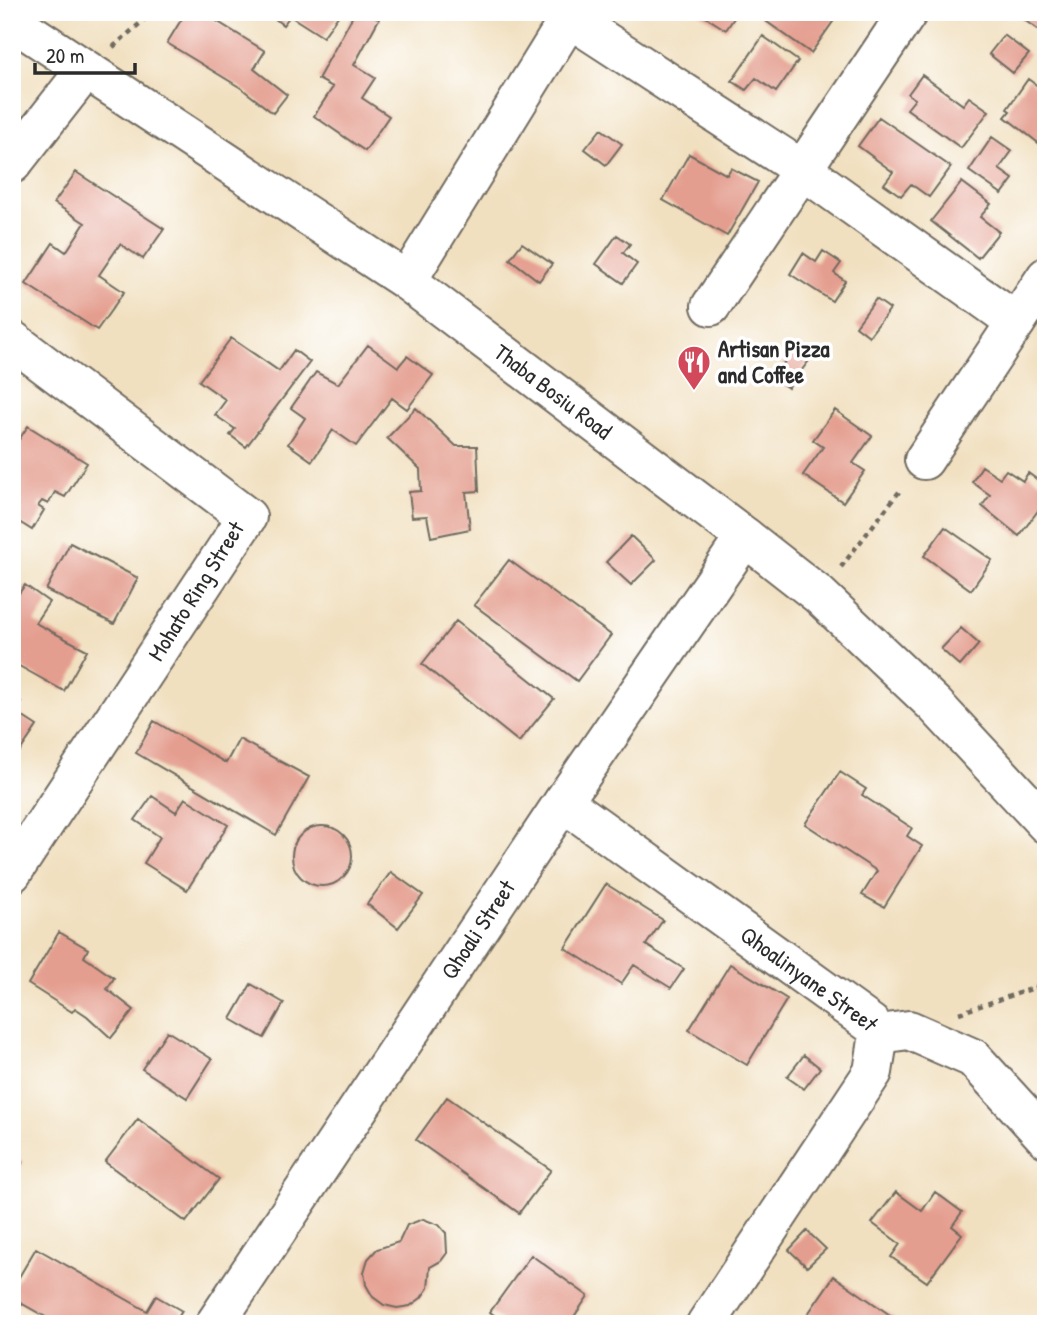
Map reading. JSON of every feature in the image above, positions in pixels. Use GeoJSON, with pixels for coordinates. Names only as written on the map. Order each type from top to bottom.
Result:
{"type":"FeatureCollection","features":[{"type":"Feature","properties":{"kind":"street"},"geometry":{"type":"LineString","coordinates":[[711,306],[908,12]]}},
{"type":"Feature","properties":{"kind":"street"},"geometry":{"type":"LineString","coordinates":[[407,281],[571,15],[803,170],[1016,321]]}},
{"type":"Feature","properties":{"kind":"street","name":"Thaba Bosiu Road"},"geometry":{"type":"LineString","coordinates":[[12,21],[407,281],[745,537],[819,595],[935,705],[1044,816]]}},
{"type":"Feature","properties":{"kind":"street"},"geometry":{"type":"LineString","coordinates":[[12,164],[85,71]]}},
{"type":"Feature","properties":{"kind":"street"},"geometry":{"type":"LineString","coordinates":[[924,460],[1046,277]]}},
{"type":"Feature","properties":{"kind":"street","name":"Mohato Ring Street"},"geometry":{"type":"LineString","coordinates":[[12,341],[247,517],[12,873]]}},
{"type":"Feature","properties":{"kind":"street","name":"Qhoali Street"},"geometry":{"type":"LineString","coordinates":[[215,1324],[563,802],[745,537]]}},
{"type":"Feature","properties":{"kind":"street","name":"Qhoalinyane Street"},"geometry":{"type":"LineString","coordinates":[[563,802],[871,1024],[894,1032],[873,1072],[706,1324]]}},
{"type":"Feature","properties":{"kind":"street"},"geometry":{"type":"LineString","coordinates":[[894,1032],[973,1058],[1046,1138]]}},
{"type":"Feature","properties":{"kind":"path"},"geometry":{"type":"LineString","coordinates":[[85,71],[153,12]]}},
{"type":"Feature","properties":{"kind":"path"},"geometry":{"type":"LineString","coordinates":[[819,595],[924,460]]}},
{"type":"Feature","properties":{"kind":"path"},"geometry":{"type":"LineString","coordinates":[[894,1032],[1046,984]]}},
{"type":"Feature","properties":{"kind":"building"},"geometry":{"type":"Polygon","coordinates":[[[186,12],[202,12],[265,51],[254,69],[287,95],[273,113],[241,88],[167,43],[186,12]]]}},
{"type":"Feature","properties":{"kind":"building"},"geometry":{"type":"Polygon","coordinates":[[[266,12],[341,12],[323,37],[290,16],[283,25],[266,12]]]}},
{"type":"Feature","properties":{"kind":"building"},"geometry":{"type":"Polygon","coordinates":[[[355,12],[367,12],[379,19],[354,65],[375,78],[362,98],[389,116],[365,151],[314,116],[333,87],[318,79],[355,12]]]}},
{"type":"Feature","properties":{"kind":"building"},"geometry":{"type":"Polygon","coordinates":[[[698,12],[738,12],[726,30],[698,12]]]}},
{"type":"Feature","properties":{"kind":"building"},"geometry":{"type":"Polygon","coordinates":[[[763,12],[831,12],[837,16],[811,53],[760,17],[763,12]]]}},
{"type":"Feature","properties":{"kind":"building"},"geometry":{"type":"Polygon","coordinates":[[[1013,12],[1046,12],[1046,26],[1041,32],[1013,12]]]}},
{"type":"Feature","properties":{"kind":"building"},"geometry":{"type":"Polygon","coordinates":[[[1004,35],[1029,54],[1013,73],[989,54],[1004,35]]]}},
{"type":"Feature","properties":{"kind":"building"},"geometry":{"type":"Polygon","coordinates":[[[763,36],[798,61],[776,92],[756,78],[746,90],[732,81],[763,36]]]}},
{"type":"Feature","properties":{"kind":"building"},"geometry":{"type":"Polygon","coordinates":[[[922,75],[963,105],[969,97],[989,111],[961,148],[907,109],[915,99],[908,94],[922,75]]]}},
{"type":"Feature","properties":{"kind":"building"},"geometry":{"type":"Polygon","coordinates":[[[1028,79],[1046,92],[1046,139],[1041,145],[1005,117],[1010,111],[1007,109],[1028,79]]]}},
{"type":"Feature","properties":{"kind":"building"},"geometry":{"type":"Polygon","coordinates":[[[879,117],[951,167],[929,197],[911,184],[901,196],[884,184],[893,172],[858,146],[879,117]]]}},
{"type":"Feature","properties":{"kind":"building"},"geometry":{"type":"Polygon","coordinates":[[[601,129],[622,144],[606,165],[585,149],[601,129]]]}},
{"type":"Feature","properties":{"kind":"building"},"geometry":{"type":"Polygon","coordinates":[[[992,137],[1012,151],[999,169],[1013,179],[1002,194],[969,171],[992,137]]]}},
{"type":"Feature","properties":{"kind":"building"},"geometry":{"type":"Polygon","coordinates":[[[689,154],[727,175],[731,168],[758,182],[727,236],[663,200],[689,154]]]}},
{"type":"Feature","properties":{"kind":"building"},"geometry":{"type":"Polygon","coordinates":[[[76,172],[164,229],[143,259],[120,244],[99,275],[124,292],[97,330],[26,284],[53,243],[66,252],[85,223],[54,203],[76,172]]]}},
{"type":"Feature","properties":{"kind":"building"},"geometry":{"type":"Polygon","coordinates":[[[962,182],[991,204],[980,217],[999,232],[978,258],[931,221],[962,182]]]}},
{"type":"Feature","properties":{"kind":"building"},"geometry":{"type":"Polygon","coordinates":[[[617,235],[630,244],[623,253],[637,264],[623,283],[596,264],[617,235]]]}},
{"type":"Feature","properties":{"kind":"building"},"geometry":{"type":"Polygon","coordinates":[[[522,243],[552,264],[539,281],[510,259],[522,243]]]}},
{"type":"Feature","properties":{"kind":"building"},"geometry":{"type":"Polygon","coordinates":[[[823,251],[841,263],[834,273],[845,281],[832,301],[790,274],[803,253],[816,262],[823,251]]]}},
{"type":"Feature","properties":{"kind":"building"},"geometry":{"type":"Polygon","coordinates":[[[876,299],[890,309],[869,336],[856,326],[876,299]]]}},
{"type":"Feature","properties":{"kind":"building"},"geometry":{"type":"Polygon","coordinates":[[[231,338],[279,371],[294,350],[310,362],[246,447],[230,435],[235,429],[215,415],[226,400],[199,381],[231,338]]]}},
{"type":"Feature","properties":{"kind":"building"},"geometry":{"type":"Polygon","coordinates":[[[368,345],[398,367],[407,356],[433,375],[407,409],[392,398],[356,446],[333,430],[312,461],[288,444],[305,418],[291,408],[316,372],[338,384],[368,345]]]}},
{"type":"Feature","properties":{"kind":"building"},"geometry":{"type":"Polygon","coordinates":[[[796,347],[811,358],[788,388],[773,377],[796,347]]]}},
{"type":"Feature","properties":{"kind":"building"},"geometry":{"type":"Polygon","coordinates":[[[416,408],[456,446],[477,446],[479,491],[466,492],[470,529],[431,537],[427,516],[412,517],[409,492],[421,491],[420,469],[387,438],[416,408]]]}},
{"type":"Feature","properties":{"kind":"building"},"geometry":{"type":"Polygon","coordinates":[[[835,410],[872,436],[853,463],[865,471],[843,502],[803,475],[823,447],[813,440],[835,410]]]}},
{"type":"Feature","properties":{"kind":"building"},"geometry":{"type":"Polygon","coordinates":[[[28,426],[87,463],[65,497],[55,492],[48,504],[42,501],[38,506],[44,510],[32,530],[16,520],[12,526],[12,450],[28,426]]]}},
{"type":"Feature","properties":{"kind":"building"},"geometry":{"type":"Polygon","coordinates":[[[982,466],[1000,478],[1006,470],[1023,481],[1028,473],[1046,486],[1046,500],[1019,536],[982,506],[990,495],[972,482],[982,466]]]}},
{"type":"Feature","properties":{"kind":"building"},"geometry":{"type":"Polygon","coordinates":[[[945,527],[992,560],[971,590],[924,556],[945,527]]]}},
{"type":"Feature","properties":{"kind":"building"},"geometry":{"type":"Polygon","coordinates":[[[631,536],[656,560],[631,585],[606,562],[631,536]]]}},
{"type":"Feature","properties":{"kind":"building"},"geometry":{"type":"Polygon","coordinates":[[[70,543],[138,578],[114,624],[46,590],[70,543]]]}},
{"type":"Feature","properties":{"kind":"building"},"geometry":{"type":"Polygon","coordinates":[[[509,560],[611,635],[577,681],[474,605],[509,560]]]}},
{"type":"Feature","properties":{"kind":"building"},"geometry":{"type":"Polygon","coordinates":[[[25,585],[49,602],[35,623],[87,650],[64,691],[12,662],[12,603],[25,585]]]}},
{"type":"Feature","properties":{"kind":"building"},"geometry":{"type":"Polygon","coordinates":[[[456,621],[554,699],[519,742],[422,664],[456,621]]]}},
{"type":"Feature","properties":{"kind":"building"},"geometry":{"type":"Polygon","coordinates":[[[961,628],[979,644],[960,666],[941,649],[961,628]]]}},
{"type":"Feature","properties":{"kind":"building"},"geometry":{"type":"Polygon","coordinates":[[[12,697],[21,702],[14,711],[37,726],[12,763],[12,697]]]}},
{"type":"Feature","properties":{"kind":"building"},"geometry":{"type":"Polygon","coordinates":[[[154,721],[226,763],[239,739],[309,777],[276,835],[136,753],[154,721]]]}},
{"type":"Feature","properties":{"kind":"building"},"geometry":{"type":"Polygon","coordinates":[[[840,772],[866,789],[862,795],[912,828],[907,836],[922,846],[884,907],[862,895],[877,871],[805,824],[840,772]]]}},
{"type":"Feature","properties":{"kind":"building"},"geometry":{"type":"Polygon","coordinates":[[[152,796],[176,812],[185,798],[228,825],[187,890],[144,863],[160,837],[135,820],[152,796]]]}},
{"type":"Feature","properties":{"kind":"building"},"geometry":{"type":"Polygon","coordinates":[[[322,826],[339,831],[347,839],[352,856],[347,873],[339,881],[322,886],[305,881],[297,873],[292,856],[297,839],[305,831],[322,826]]]}},
{"type":"Feature","properties":{"kind":"building"},"geometry":{"type":"Polygon","coordinates":[[[391,872],[423,895],[398,928],[367,904],[391,872]]]}},
{"type":"Feature","properties":{"kind":"building"},"geometry":{"type":"Polygon","coordinates":[[[606,884],[663,920],[646,945],[684,969],[671,988],[634,965],[621,984],[565,948],[606,884]]]}},
{"type":"Feature","properties":{"kind":"building"},"geometry":{"type":"Polygon","coordinates":[[[59,932],[88,949],[84,957],[114,978],[107,989],[134,1010],[111,1038],[75,1008],[72,1012],[28,984],[59,932]]]}},
{"type":"Feature","properties":{"kind":"building"},"geometry":{"type":"Polygon","coordinates":[[[730,964],[787,999],[747,1065],[689,1030],[730,964]]]}},
{"type":"Feature","properties":{"kind":"building"},"geometry":{"type":"Polygon","coordinates":[[[251,984],[284,1003],[264,1038],[231,1019],[251,984]]]}},
{"type":"Feature","properties":{"kind":"building"},"geometry":{"type":"Polygon","coordinates":[[[167,1031],[212,1059],[187,1098],[142,1069],[167,1031]]]}},
{"type":"Feature","properties":{"kind":"building"},"geometry":{"type":"Polygon","coordinates":[[[804,1055],[820,1068],[804,1089],[787,1077],[804,1055]]]}},
{"type":"Feature","properties":{"kind":"building"},"geometry":{"type":"Polygon","coordinates":[[[447,1097],[551,1170],[519,1213],[416,1140],[447,1097]]]}},
{"type":"Feature","properties":{"kind":"building"},"geometry":{"type":"Polygon","coordinates":[[[138,1119],[219,1179],[186,1222],[105,1162],[138,1119]]]}},
{"type":"Feature","properties":{"kind":"building"},"geometry":{"type":"Polygon","coordinates":[[[12,1154],[23,1162],[12,1177],[12,1154]]]}},
{"type":"Feature","properties":{"kind":"building"},"geometry":{"type":"Polygon","coordinates":[[[896,1192],[922,1211],[935,1192],[962,1212],[952,1226],[962,1234],[927,1282],[891,1257],[900,1244],[872,1223],[896,1192]]]}},
{"type":"Feature","properties":{"kind":"building"},"geometry":{"type":"Polygon","coordinates":[[[423,1219],[439,1225],[446,1233],[447,1253],[441,1261],[430,1267],[428,1288],[421,1298],[410,1306],[397,1308],[384,1305],[373,1297],[366,1285],[364,1272],[368,1259],[377,1249],[399,1242],[407,1225],[423,1219]]]}},
{"type":"Feature","properties":{"kind":"building"},"geometry":{"type":"Polygon","coordinates":[[[807,1231],[826,1249],[807,1267],[789,1250],[807,1231]]]}},
{"type":"Feature","properties":{"kind":"building"},"geometry":{"type":"Polygon","coordinates":[[[36,1248],[147,1311],[156,1296],[182,1311],[174,1324],[58,1324],[12,1298],[12,1289],[36,1248]]]}},
{"type":"Feature","properties":{"kind":"building"},"geometry":{"type":"Polygon","coordinates":[[[531,1255],[588,1296],[569,1324],[506,1324],[490,1312],[531,1255]]]}},
{"type":"Feature","properties":{"kind":"building"},"geometry":{"type":"Polygon","coordinates":[[[834,1276],[903,1324],[801,1324],[834,1276]]]}},
{"type":"Feature","properties":{"kind":"place","name":"Artisan Pizza and Coffee"},"geometry":{"type":"Point","coordinates":[694,392]}}]}
